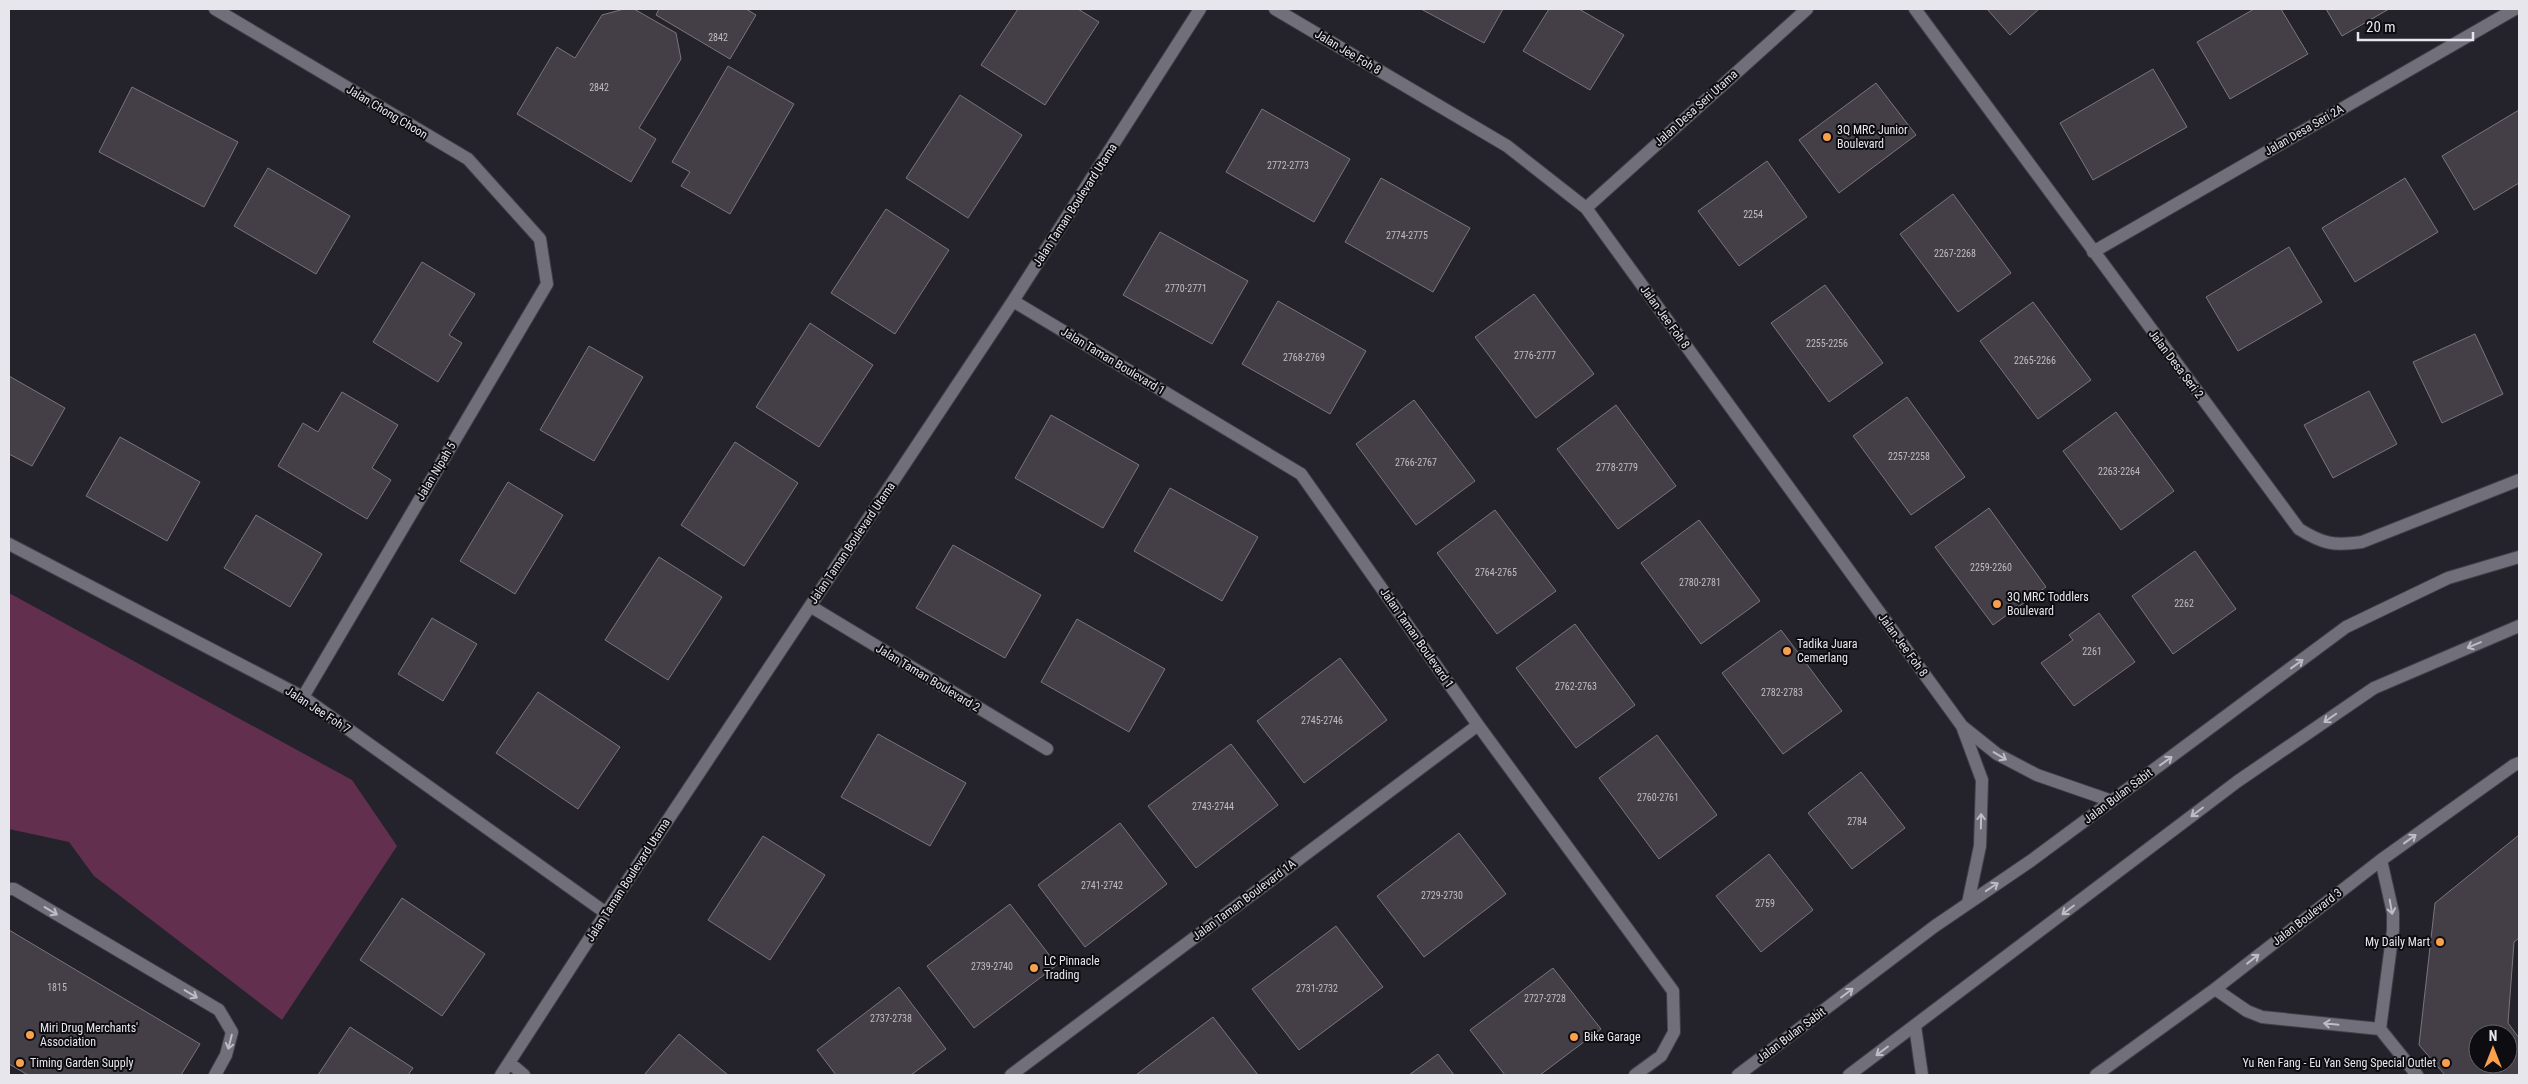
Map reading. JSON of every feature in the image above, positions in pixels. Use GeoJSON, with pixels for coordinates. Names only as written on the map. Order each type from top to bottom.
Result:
{"type":"FeatureCollection","features":[{"type":"Feature","properties":{"kind":"street","name":"Jalan Chong Choon"},"geometry":{"type":"LineString","coordinates":[[214,9],[468,160],[540,239]]}},
{"type":"Feature","properties":{"kind":"street","name":"Jalan Taman Boulevard Utama"},"geometry":{"type":"LineString","coordinates":[[502,1075],[606,913],[1013,301],[1200,9]]}},
{"type":"Feature","properties":{"kind":"street","name":"Jalan Jee Foh 8"},"geometry":{"type":"LineString","coordinates":[[1275,9],[1507,146],[1586,208],[1962,726],[1997,754],[2037,775],[2112,801]]}},
{"type":"Feature","properties":{"kind":"street","name":"Jalan Desa Seri Utama"},"geometry":{"type":"LineString","coordinates":[[1586,208],[1806,9]]}},
{"type":"Feature","properties":{"kind":"street","name":"Jalan Desa Seri 2"},"geometry":{"type":"LineString","coordinates":[[1915,9],[2299,529],[2318,541],[2339,545],[2362,542],[2519,480]]}},
{"type":"Feature","properties":{"kind":"street","name":"Jalan Desa Seri 2A"},"geometry":{"type":"LineString","coordinates":[[2093,252],[2515,9]]}},
{"type":"Feature","properties":{"kind":"street","name":"Jalan Nipah 5"},"geometry":{"type":"LineString","coordinates":[[303,698],[547,284],[540,239]]}},
{"type":"Feature","properties":{"kind":"street","name":"Jalan Taman Boulevard 1"},"geometry":{"type":"LineString","coordinates":[[1013,301],[1301,474],[1478,725],[1673,990],[1674,1032],[1661,1056],[1635,1075]]}},
{"type":"Feature","properties":{"kind":"street","name":"Jalan Jee Foh 7"},"geometry":{"type":"LineString","coordinates":[[9,544],[303,698],[606,913]]}},
{"type":"Feature","properties":{"kind":"street","name":"Jalan Bulan Sabit"},"geometry":{"type":"LineString","coordinates":[[1738,1075],[1968,903],[2032,860],[2346,627],[2448,578],[2519,556]]}},
{"type":"Feature","properties":{"kind":"street","name":"Jalan Taman Boulevard 2"},"geometry":{"type":"LineString","coordinates":[[810,606],[1047,749]]}},
{"type":"Feature","properties":{"kind":"street"},"geometry":{"type":"LineString","coordinates":[[1849,1075],[2238,781],[2374,688],[2519,626]]}},
{"type":"Feature","properties":{"kind":"street","name":"Jalan Taman Boulevard 1A"},"geometry":{"type":"LineString","coordinates":[[1011,1075],[1478,725]]}},
{"type":"Feature","properties":{"kind":"street","name":"Jalan Jee Foh 8"},"geometry":{"type":"LineString","coordinates":[[1962,726],[1982,780],[1980,846],[1968,903]]}},
{"type":"Feature","properties":{"kind":"street","name":"Jalan Boulevard 3"},"geometry":{"type":"LineString","coordinates":[[2096,1075],[2215,989],[2381,860],[2519,763]]}},
{"type":"Feature","properties":{"kind":"street"},"geometry":{"type":"LineString","coordinates":[[2380,1029],[2393,930],[2393,913],[2381,860]]}},
{"type":"Feature","properties":{"kind":"street"},"geometry":{"type":"LineString","coordinates":[[9,889],[14,889],[219,1010],[232,1032],[226,1055],[215,1075]]}},
{"type":"Feature","properties":{"kind":"street"},"geometry":{"type":"LineString","coordinates":[[2215,989],[2247,1011],[2262,1017],[2380,1029],[2417,1075]]}},
{"type":"Feature","properties":{"kind":"street"},"geometry":{"type":"LineString","coordinates":[[1915,1026],[1922,1075]]}},
{"type":"Feature","properties":{"kind":"street"},"geometry":{"type":"LineString","coordinates":[[510,1063],[524,1075]]}},
{"type":"Feature","properties":{"kind":"shaded area"},"geometry":{"type":"Polygon","coordinates":[[[9,593],[352,780],[397,846],[282,1020],[94,876],[69,842],[9,829],[9,593]]]}},
{"type":"Feature","properties":{"kind":"building"},"geometry":{"type":"Polygon","coordinates":[[[624,9],[634,9],[676,33],[681,59],[639,128],[656,139],[631,182],[517,114],[557,47],[575,58],[602,15],[624,9]]]}},
{"type":"Feature","properties":{"kind":"building"},"geometry":{"type":"Polygon","coordinates":[[[659,9],[746,9],[756,15],[730,59],[656,15],[659,9]]]}},
{"type":"Feature","properties":{"kind":"building"},"geometry":{"type":"Polygon","coordinates":[[[1018,9],[1078,9],[1099,22],[1045,105],[981,65],[1018,9]]]}},
{"type":"Feature","properties":{"kind":"building"},"geometry":{"type":"Polygon","coordinates":[[[1421,9],[1503,9],[1484,43],[1421,9]]]}},
{"type":"Feature","properties":{"kind":"building"},"geometry":{"type":"Polygon","coordinates":[[[1549,9],[1579,9],[1624,35],[1590,90],[1523,51],[1549,9]]]}},
{"type":"Feature","properties":{"kind":"building"},"geometry":{"type":"Polygon","coordinates":[[[1987,9],[2039,9],[2010,35],[1987,9]]]}},
{"type":"Feature","properties":{"kind":"building"},"geometry":{"type":"Polygon","coordinates":[[[2254,9],[2281,9],[2308,54],[2230,99],[2197,42],[2254,9]]]}},
{"type":"Feature","properties":{"kind":"building"},"geometry":{"type":"Polygon","coordinates":[[[2326,9],[2389,9],[2342,36],[2326,9]]]}},
{"type":"Feature","properties":{"kind":"building"},"geometry":{"type":"Polygon","coordinates":[[[728,66],[794,104],[730,214],[681,186],[690,172],[672,162],[728,66]]]}},
{"type":"Feature","properties":{"kind":"building"},"geometry":{"type":"Polygon","coordinates":[[[2153,69],[2187,127],[2093,180],[2060,123],[2153,69]]]}},
{"type":"Feature","properties":{"kind":"building"},"geometry":{"type":"Polygon","coordinates":[[[1876,83],[1916,135],[1839,193],[1799,140],[1876,83]]]}},
{"type":"Feature","properties":{"kind":"building"},"geometry":{"type":"Polygon","coordinates":[[[132,87],[238,142],[204,207],[99,152],[132,87]]]}},
{"type":"Feature","properties":{"kind":"building"},"geometry":{"type":"Polygon","coordinates":[[[960,95],[1022,135],[968,218],[906,178],[960,95]]]}},
{"type":"Feature","properties":{"kind":"building"},"geometry":{"type":"Polygon","coordinates":[[[1262,109],[1350,159],[1314,222],[1226,172],[1262,109]]]}},
{"type":"Feature","properties":{"kind":"building"},"geometry":{"type":"Polygon","coordinates":[[[2519,110],[2519,183],[2474,210],[2442,156],[2519,110]]]}},
{"type":"Feature","properties":{"kind":"building"},"geometry":{"type":"Polygon","coordinates":[[[1767,161],[1807,217],[1739,266],[1698,211],[1767,161]]]}},
{"type":"Feature","properties":{"kind":"building"},"geometry":{"type":"Polygon","coordinates":[[[268,168],[350,216],[316,274],[234,226],[268,168]]]}},
{"type":"Feature","properties":{"kind":"building"},"geometry":{"type":"Polygon","coordinates":[[[1381,178],[1470,228],[1433,292],[1345,242],[1381,178]]]}},
{"type":"Feature","properties":{"kind":"building"},"geometry":{"type":"Polygon","coordinates":[[[2405,178],[2438,232],[2355,282],[2322,228],[2405,178]]]}},
{"type":"Feature","properties":{"kind":"building"},"geometry":{"type":"Polygon","coordinates":[[[1953,194],[2011,273],[1958,312],[1900,234],[1953,194]]]}},
{"type":"Feature","properties":{"kind":"building"},"geometry":{"type":"Polygon","coordinates":[[[886,209],[949,250],[895,334],[831,293],[886,209]]]}},
{"type":"Feature","properties":{"kind":"building"},"geometry":{"type":"Polygon","coordinates":[[[1160,232],[1248,281],[1212,344],[1123,295],[1160,232]]]}},
{"type":"Feature","properties":{"kind":"building"},"geometry":{"type":"Polygon","coordinates":[[[2289,247],[2322,302],[2238,351],[2206,297],[2289,247]]]}},
{"type":"Feature","properties":{"kind":"building"},"geometry":{"type":"Polygon","coordinates":[[[422,262],[475,294],[449,335],[462,343],[438,382],[373,342],[422,262]]]}},
{"type":"Feature","properties":{"kind":"building"},"geometry":{"type":"Polygon","coordinates":[[[1825,285],[1883,363],[1829,402],[1771,323],[1825,285]]]}},
{"type":"Feature","properties":{"kind":"building"},"geometry":{"type":"Polygon","coordinates":[[[1534,294],[1594,374],[1536,418],[1475,337],[1534,294]]]}},
{"type":"Feature","properties":{"kind":"building"},"geometry":{"type":"Polygon","coordinates":[[[1278,301],[1366,351],[1330,414],[1242,364],[1278,301]]]}},
{"type":"Feature","properties":{"kind":"building"},"geometry":{"type":"Polygon","coordinates":[[[2033,302],[2091,380],[2038,419],[1980,341],[2033,302]]]}},
{"type":"Feature","properties":{"kind":"building"},"geometry":{"type":"Polygon","coordinates":[[[810,323],[873,365],[819,447],[756,407],[810,323]]]}},
{"type":"Feature","properties":{"kind":"building"},"geometry":{"type":"Polygon","coordinates":[[[2475,334],[2503,394],[2442,423],[2413,362],[2475,334]]]}},
{"type":"Feature","properties":{"kind":"building"},"geometry":{"type":"Polygon","coordinates":[[[589,346],[643,377],[594,461],[540,430],[589,346]]]}},
{"type":"Feature","properties":{"kind":"building"},"geometry":{"type":"Polygon","coordinates":[[[9,376],[65,408],[32,466],[9,454],[9,376]]]}},
{"type":"Feature","properties":{"kind":"building"},"geometry":{"type":"Polygon","coordinates":[[[2369,391],[2397,444],[2333,478],[2304,425],[2369,391]]]}},
{"type":"Feature","properties":{"kind":"building"},"geometry":{"type":"Polygon","coordinates":[[[342,392],[398,425],[372,468],[391,480],[367,519],[278,466],[303,423],[318,432],[342,392]]]}},
{"type":"Feature","properties":{"kind":"building"},"geometry":{"type":"Polygon","coordinates":[[[1907,397],[1965,477],[1911,515],[1853,436],[1907,397]]]}},
{"type":"Feature","properties":{"kind":"building"},"geometry":{"type":"Polygon","coordinates":[[[1414,400],[1475,481],[1416,525],[1356,444],[1414,400]]]}},
{"type":"Feature","properties":{"kind":"building"},"geometry":{"type":"Polygon","coordinates":[[[1616,405],[1676,486],[1618,529],[1557,449],[1616,405]]]}},
{"type":"Feature","properties":{"kind":"building"},"geometry":{"type":"Polygon","coordinates":[[[2116,412],[2174,491],[2121,530],[2063,451],[2116,412]]]}},
{"type":"Feature","properties":{"kind":"building"},"geometry":{"type":"Polygon","coordinates":[[[1051,415],[1139,465],[1103,528],[1015,478],[1051,415]]]}},
{"type":"Feature","properties":{"kind":"building"},"geometry":{"type":"Polygon","coordinates":[[[120,437],[200,482],[167,541],[86,496],[120,437]]]}},
{"type":"Feature","properties":{"kind":"building"},"geometry":{"type":"Polygon","coordinates":[[[735,442],[798,483],[744,566],[681,525],[735,442]]]}},
{"type":"Feature","properties":{"kind":"building"},"geometry":{"type":"Polygon","coordinates":[[[508,482],[563,515],[515,594],[460,561],[508,482]]]}},
{"type":"Feature","properties":{"kind":"building"},"geometry":{"type":"Polygon","coordinates":[[[1170,488],[1258,537],[1222,601],[1134,551],[1170,488]]]}},
{"type":"Feature","properties":{"kind":"building"},"geometry":{"type":"Polygon","coordinates":[[[1989,508],[2046,587],[1993,625],[1935,547],[1989,508]]]}},
{"type":"Feature","properties":{"kind":"building"},"geometry":{"type":"Polygon","coordinates":[[[1495,510],[1556,591],[1497,634],[1437,553],[1495,510]]]}},
{"type":"Feature","properties":{"kind":"building"},"geometry":{"type":"Polygon","coordinates":[[[256,515],[322,554],[290,607],[224,568],[256,515]]]}},
{"type":"Feature","properties":{"kind":"building"},"geometry":{"type":"Polygon","coordinates":[[[1699,520],[1760,601],[1701,644],[1641,563],[1699,520]]]}},
{"type":"Feature","properties":{"kind":"building"},"geometry":{"type":"Polygon","coordinates":[[[953,545],[1041,595],[1005,658],[916,608],[953,545]]]}},
{"type":"Feature","properties":{"kind":"building"},"geometry":{"type":"Polygon","coordinates":[[[2195,551],[2236,609],[2173,654],[2132,596],[2195,551]]]}},
{"type":"Feature","properties":{"kind":"building"},"geometry":{"type":"Polygon","coordinates":[[[659,557],[722,597],[668,680],[605,640],[659,557]]]}},
{"type":"Feature","properties":{"kind":"building"},"geometry":{"type":"Polygon","coordinates":[[[2099,613],[2135,662],[2074,706],[2041,663],[2073,640],[2069,635],[2099,613]]]}},
{"type":"Feature","properties":{"kind":"building"},"geometry":{"type":"Polygon","coordinates":[[[432,618],[477,644],[443,701],[398,674],[432,618]]]}},
{"type":"Feature","properties":{"kind":"building"},"geometry":{"type":"Polygon","coordinates":[[[1077,619],[1165,669],[1129,732],[1041,682],[1077,619]]]}},
{"type":"Feature","properties":{"kind":"building"},"geometry":{"type":"Polygon","coordinates":[[[1575,624],[1635,705],[1576,748],[1516,668],[1575,624]]]}},
{"type":"Feature","properties":{"kind":"building"},"geometry":{"type":"Polygon","coordinates":[[[1781,630],[1842,711],[1783,754],[1722,673],[1781,630]]]}},
{"type":"Feature","properties":{"kind":"building"},"geometry":{"type":"Polygon","coordinates":[[[1340,658],[1387,720],[1304,783],[1257,721],[1340,658]]]}},
{"type":"Feature","properties":{"kind":"building"},"geometry":{"type":"Polygon","coordinates":[[[538,692],[620,747],[578,809],[496,753],[538,692]]]}},
{"type":"Feature","properties":{"kind":"building"},"geometry":{"type":"Polygon","coordinates":[[[878,734],[966,783],[930,846],[841,797],[878,734]]]}},
{"type":"Feature","properties":{"kind":"building"},"geometry":{"type":"Polygon","coordinates":[[[1657,735],[1717,815],[1659,859],[1599,778],[1657,735]]]}},
{"type":"Feature","properties":{"kind":"building"},"geometry":{"type":"Polygon","coordinates":[[[1231,744],[1278,805],[1196,868],[1148,806],[1231,744]]]}},
{"type":"Feature","properties":{"kind":"building"},"geometry":{"type":"Polygon","coordinates":[[[1861,772],[1905,828],[1852,869],[1808,813],[1861,772]]]}},
{"type":"Feature","properties":{"kind":"building"},"geometry":{"type":"Polygon","coordinates":[[[1120,823],[1167,884],[1085,947],[1038,885],[1120,823]]]}},
{"type":"Feature","properties":{"kind":"building"},"geometry":{"type":"Polygon","coordinates":[[[1459,833],[1506,894],[1424,957],[1377,896],[1459,833]]]}},
{"type":"Feature","properties":{"kind":"building"},"geometry":{"type":"Polygon","coordinates":[[[2519,835],[2519,938],[2514,942],[2509,1024],[2468,1024],[2468,1074],[2518,1074],[2518,1037],[2519,1075],[2445,1075],[2419,1045],[2435,903],[2519,835]]]}},
{"type":"Feature","properties":{"kind":"building"},"geometry":{"type":"Polygon","coordinates":[[[763,836],[825,875],[770,960],[708,920],[763,836]]]}},
{"type":"Feature","properties":{"kind":"building"},"geometry":{"type":"Polygon","coordinates":[[[1769,854],[1813,910],[1761,952],[1716,896],[1769,854]]]}},
{"type":"Feature","properties":{"kind":"building"},"geometry":{"type":"Polygon","coordinates":[[[402,898],[485,954],[442,1016],[360,960],[402,898]]]}},
{"type":"Feature","properties":{"kind":"building"},"geometry":{"type":"Polygon","coordinates":[[[1010,904],[1057,965],[974,1028],[927,966],[1010,904]]]}},
{"type":"Feature","properties":{"kind":"building"},"geometry":{"type":"Polygon","coordinates":[[[1336,926],[1383,987],[1299,1050],[1252,989],[1336,926]]]}},
{"type":"Feature","properties":{"kind":"building"},"geometry":{"type":"Polygon","coordinates":[[[9,930],[200,1044],[181,1075],[28,1075],[9,1064],[9,930]]]}},
{"type":"Feature","properties":{"kind":"building"},"geometry":{"type":"Polygon","coordinates":[[[1553,968],[1601,1029],[1540,1075],[1505,1075],[1470,1030],[1553,968]]]}},
{"type":"Feature","properties":{"kind":"building"},"geometry":{"type":"Polygon","coordinates":[[[899,987],[946,1049],[911,1075],[836,1075],[817,1050],[899,987]]]}},
{"type":"Feature","properties":{"kind":"building"},"geometry":{"type":"Polygon","coordinates":[[[1213,1017],[1258,1075],[1136,1075],[1213,1017]]]}},
{"type":"Feature","properties":{"kind":"building"},"geometry":{"type":"Polygon","coordinates":[[[350,1027],[413,1068],[408,1075],[318,1075],[350,1027]]]}},
{"type":"Feature","properties":{"kind":"building"},"geometry":{"type":"Polygon","coordinates":[[[679,1034],[728,1075],[644,1075],[679,1034]]]}},
{"type":"Feature","properties":{"kind":"building"},"geometry":{"type":"Polygon","coordinates":[[[1438,1054],[1454,1075],[1409,1075],[1438,1054]]]}},
{"type":"Feature","properties":{"kind":"place","name":"3Q MRC Junior Boulevard"},"geometry":{"type":"Point","coordinates":[1827,137]}},
{"type":"Feature","properties":{"kind":"place","name":"3Q MRC Toddlers Boulevard"},"geometry":{"type":"Point","coordinates":[1997,604]}},
{"type":"Feature","properties":{"kind":"place","name":"Tadika Juara Cemerlang"},"geometry":{"type":"Point","coordinates":[1787,651]}},
{"type":"Feature","properties":{"kind":"place","name":"My Daily Mart"},"geometry":{"type":"Point","coordinates":[2440,942]}},
{"type":"Feature","properties":{"kind":"place","name":"LC Pinnacle Trading"},"geometry":{"type":"Point","coordinates":[1034,968]}},
{"type":"Feature","properties":{"kind":"place","name":"Miri Drug Merchants' Association"},"geometry":{"type":"Point","coordinates":[30,1035]}},
{"type":"Feature","properties":{"kind":"place","name":"Bike Garage"},"geometry":{"type":"Point","coordinates":[1574,1037]}},
{"type":"Feature","properties":{"kind":"place","name":"Timing Garden Supply"},"geometry":{"type":"Point","coordinates":[20,1063]}},
{"type":"Feature","properties":{"kind":"place","name":"Yu Ren Fang - Eu Yan Seng Special Outlet"},"geometry":{"type":"Point","coordinates":[2446,1063]}}]}
